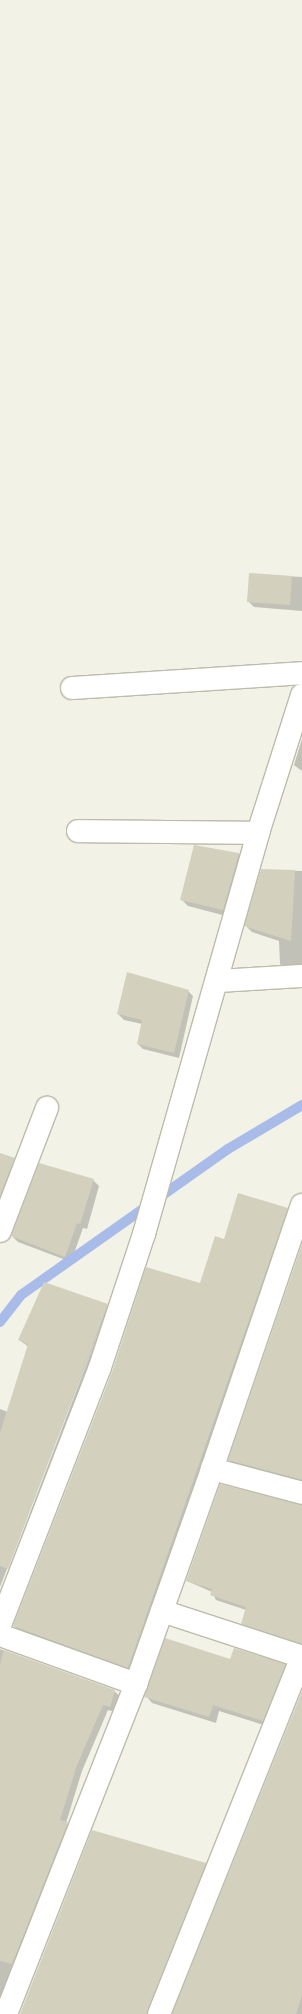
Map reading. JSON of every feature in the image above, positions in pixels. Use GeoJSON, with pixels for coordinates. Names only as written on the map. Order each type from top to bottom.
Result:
{"type":"FeatureCollection","features":[{"type":"Feature","properties":{"kind":"street"},"geometry":{"type":"LineString","coordinates":[[72,688],[302,673]]}},
{"type":"Feature","properties":{"kind":"street"},"geometry":{"type":"LineString","coordinates":[[0,1625],[100,1367],[144,1234],[258,833],[302,695]]}},
{"type":"Feature","properties":{"kind":"street"},"geometry":{"type":"LineString","coordinates":[[78,831],[258,833]]}},
{"type":"Feature","properties":{"kind":"street"},"geometry":{"type":"LineString","coordinates":[[217,981],[302,976]]}},
{"type":"Feature","properties":{"kind":"street"},"geometry":{"type":"LineString","coordinates":[[0,1231],[47,1108]]}},
{"type":"Feature","properties":{"kind":"street"},"geometry":{"type":"LineString","coordinates":[[6,2014],[136,1684],[212,1470],[302,1205]]}},
{"type":"Feature","properties":{"kind":"street"},"geometry":{"type":"LineString","coordinates":[[212,1470],[302,1493]]}},
{"type":"Feature","properties":{"kind":"street"},"geometry":{"type":"LineString","coordinates":[[159,2014],[301,1657],[162,1611]]}},
{"type":"Feature","properties":{"kind":"street"},"geometry":{"type":"LineString","coordinates":[[0,1635],[136,1684]]}},
{"type":"Feature","properties":{"kind":"building"},"geometry":{"type":"Polygon","coordinates":[[[249,573],[292,576],[290,605],[247,602],[249,573]]]}},
{"type":"Feature","properties":{"kind":"building"},"geometry":{"type":"Polygon","coordinates":[[[194,845],[239,853],[223,910],[180,900],[194,845]]]}},
{"type":"Feature","properties":{"kind":"building"},"geometry":{"type":"Polygon","coordinates":[[[261,869],[295,870],[291,941],[244,926],[261,869]]]}},
{"type":"Feature","properties":{"kind":"building"},"geometry":{"type":"Polygon","coordinates":[[[127,972],[189,990],[174,1053],[137,1044],[142,1020],[117,1014],[127,972]]]}},
{"type":"Feature","properties":{"kind":"building"},"geometry":{"type":"Polygon","coordinates":[[[0,1153],[15,1158],[0,1196],[0,1153]]]}},
{"type":"Feature","properties":{"kind":"building"},"geometry":{"type":"Polygon","coordinates":[[[39,1163],[94,1179],[80,1224],[77,1223],[65,1257],[11,1236],[39,1163]]]}},
{"type":"Feature","properties":{"kind":"building"},"geometry":{"type":"Polygon","coordinates":[[[238,1193],[288,1208],[128,1668],[13,1626],[112,1372],[146,1267],[200,1283],[215,1236],[224,1239],[238,1193]]]}},
{"type":"Feature","properties":{"kind":"building"},"geometry":{"type":"Polygon","coordinates":[[[302,1244],[302,1480],[228,1460],[302,1244]]]}},
{"type":"Feature","properties":{"kind":"building"},"geometry":{"type":"Polygon","coordinates":[[[44,1282],[108,1304],[8,1569],[0,1566],[0,1433],[28,1344],[18,1340],[44,1282]]]}},
{"type":"Feature","properties":{"kind":"building"},"geometry":{"type":"Polygon","coordinates":[[[220,1484],[302,1505],[302,1644],[241,1624],[246,1607],[210,1595],[212,1589],[186,1581],[220,1484]]]}},
{"type":"Feature","properties":{"kind":"building"},"geometry":{"type":"Polygon","coordinates":[[[165,1638],[230,1659],[234,1648],[286,1664],[263,1721],[213,1705],[209,1717],[144,1697],[165,1638]]]}},
{"type":"Feature","properties":{"kind":"building"},"geometry":{"type":"Polygon","coordinates":[[[4,1650],[115,1690],[110,1707],[103,1705],[77,1765],[60,1820],[68,1822],[12,1964],[0,1961],[0,1664],[4,1650]]]}},
{"type":"Feature","properties":{"kind":"building"},"geometry":{"type":"Polygon","coordinates":[[[302,1691],[302,1995],[296,2014],[172,2014],[302,1691]]]}},
{"type":"Feature","properties":{"kind":"building"},"geometry":{"type":"Polygon","coordinates":[[[92,1830],[206,1863],[147,2014],[20,2014],[92,1830]]]}},
{"type":"Feature","properties":{"kind":"waterway"},"geometry":{"type":"LineString","coordinates":[[0,1322],[21,1295],[228,1149],[302,1105]]}}]}
